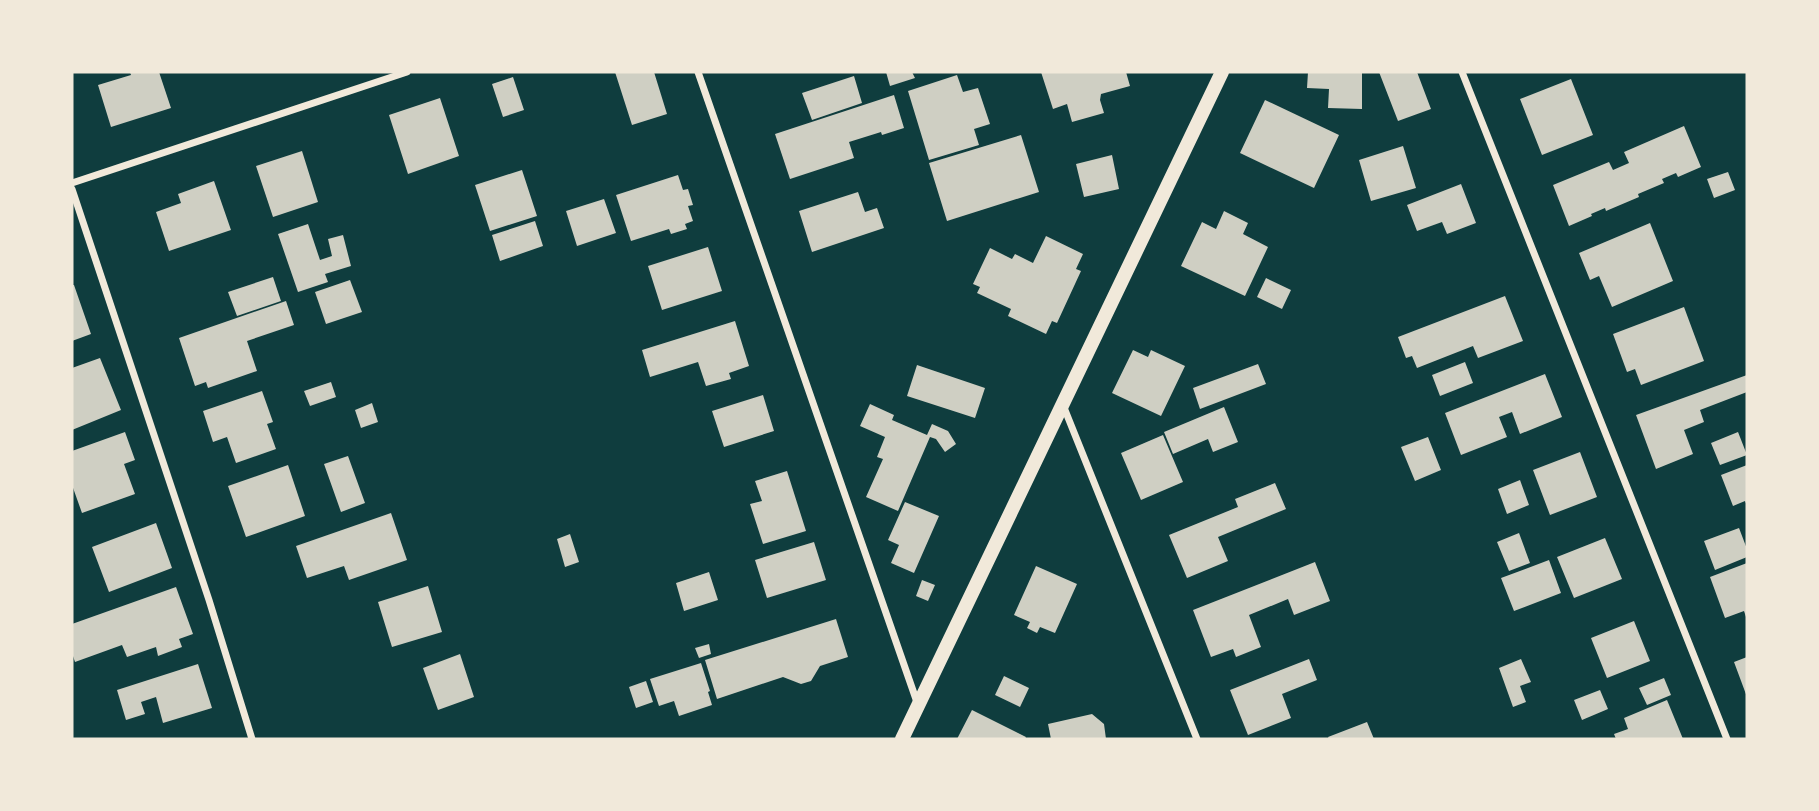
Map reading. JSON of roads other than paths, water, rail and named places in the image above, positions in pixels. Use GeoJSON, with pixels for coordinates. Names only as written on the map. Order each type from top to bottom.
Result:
{"type":"FeatureCollection","features":[{"type":"Feature","properties":{"kind":"main road"},"geometry":{"type":"LineString","coordinates":[[902,739],[1222,72]]}},
{"type":"Feature","properties":{"kind":"street"},"geometry":{"type":"LineString","coordinates":[[72,183],[407,72]]}},
{"type":"Feature","properties":{"kind":"street"},"geometry":{"type":"LineString","coordinates":[[698,72],[918,706]]}},
{"type":"Feature","properties":{"kind":"street"},"geometry":{"type":"LineString","coordinates":[[1462,72],[1727,739]]}},
{"type":"Feature","properties":{"kind":"street"},"geometry":{"type":"LineString","coordinates":[[72,189],[209,600],[252,739]]}},
{"type":"Feature","properties":{"kind":"street"},"geometry":{"type":"LineString","coordinates":[[1062,405],[1197,739]]}}]}
